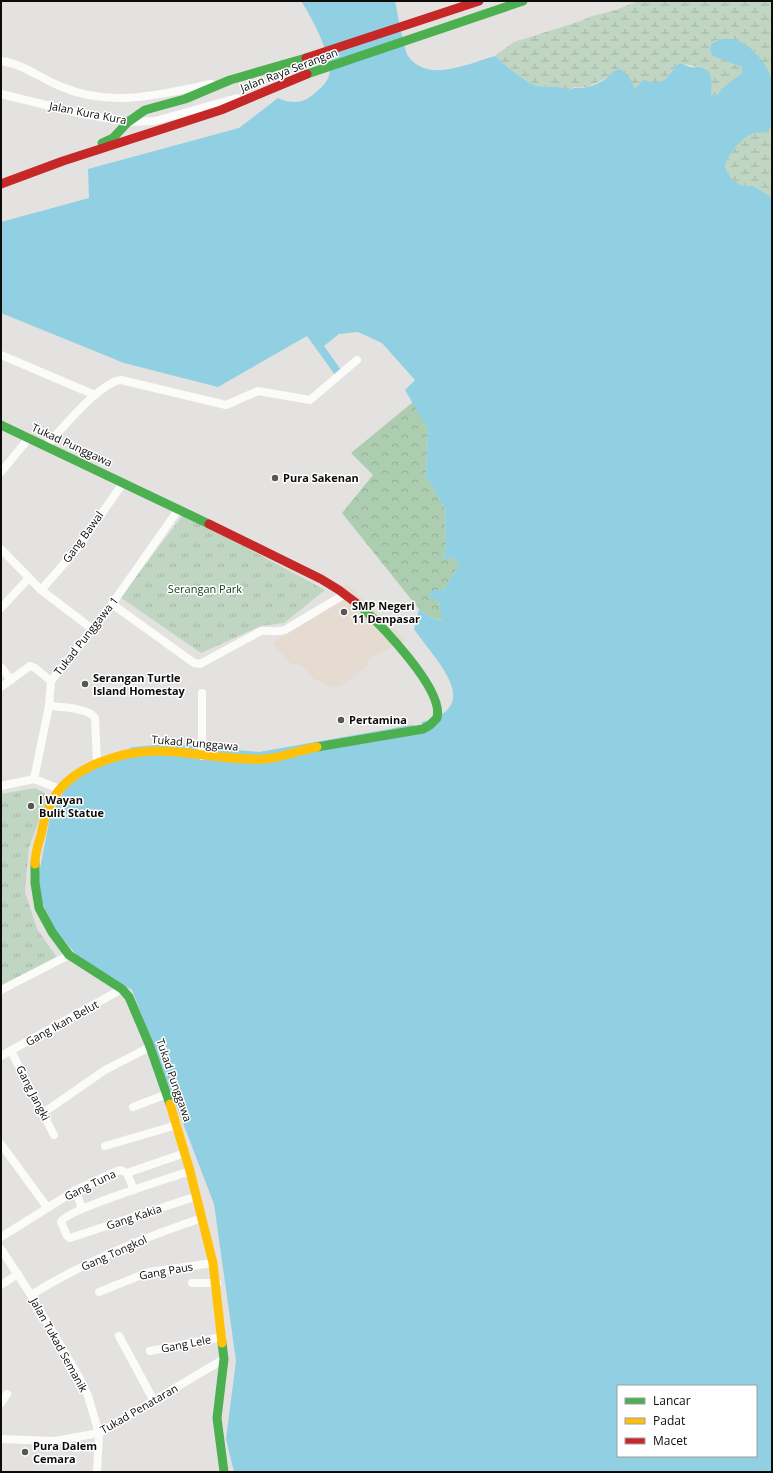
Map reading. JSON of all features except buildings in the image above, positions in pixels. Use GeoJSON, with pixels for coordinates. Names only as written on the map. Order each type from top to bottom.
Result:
{"type":"FeatureCollection","features":[{"type":"Feature","properties":{"kind":"street","name":"Jalan Raya Serangan"},"geometry":{"type":"LineString","coordinates":[[1,184],[63,161],[221,110],[303,75],[522,1]]}},
{"type":"Feature","properties":{"kind":"street","name":"Jalan Raya Serangan"},"geometry":{"type":"LineString","coordinates":[[63,161],[113,138],[128,122],[145,110],[185,99],[230,80],[299,60],[477,2]]}},
{"type":"Feature","properties":{"kind":"street"},"geometry":{"type":"LineString","coordinates":[[477,2],[480,16]]}},
{"type":"Feature","properties":{"kind":"street","name":"Jalan Kura Kura"},"geometry":{"type":"LineString","coordinates":[[1,61],[12,62],[62,87],[91,97],[136,98],[230,80]]}},
{"type":"Feature","properties":{"kind":"street","name":"Jalan Kura Kura"},"geometry":{"type":"LineString","coordinates":[[1,94],[83,114],[128,122],[155,121],[268,90]]}},
{"type":"Feature","properties":{"kind":"street"},"geometry":{"type":"LineString","coordinates":[[1,355],[94,395]]}},
{"type":"Feature","properties":{"kind":"street"},"geometry":{"type":"LineString","coordinates":[[46,446],[94,395],[114,380],[121,380],[226,405],[258,391],[310,400],[357,360]]}},
{"type":"Feature","properties":{"kind":"street","name":"Tukad Punggawa"},"geometry":{"type":"LineString","coordinates":[[1,425],[260,548],[345,594],[390,638],[429,686],[439,710],[439,716],[435,721],[423,729],[308,749],[283,756],[264,759],[202,756],[161,751],[126,753],[96,763],[78,774],[60,789],[51,802],[43,825],[36,858],[35,883],[39,908],[52,932],[69,955],[122,989],[129,997],[150,1047],[167,1094],[185,1152],[213,1263],[224,1359],[217,1418],[224,1472]]}},
{"type":"Feature","properties":{"kind":"street"},"geometry":{"type":"LineString","coordinates":[[1,472],[29,438]]}},
{"type":"Feature","properties":{"kind":"street","name":"Gang Bawal"},"geometry":{"type":"LineString","coordinates":[[41,590],[77,549],[123,483]]}},
{"type":"Feature","properties":{"kind":"street","name":"Tukad Punggawa 1"},"geometry":{"type":"LineString","coordinates":[[34,778],[49,706],[51,681],[91,628],[112,604],[178,510]]}},
{"type":"Feature","properties":{"kind":"street"},"geometry":{"type":"LineString","coordinates":[[1,549],[41,590],[91,628]]}},
{"type":"Feature","properties":{"kind":"street"},"geometry":{"type":"LineString","coordinates":[[1,608],[29,578]]}},
{"type":"Feature","properties":{"kind":"street"},"geometry":{"type":"LineString","coordinates":[[112,604],[190,661],[200,664],[261,631],[268,630],[276,633],[285,630],[345,594]]}},
{"type":"Feature","properties":{"kind":"street"},"geometry":{"type":"LineString","coordinates":[[1,687],[26,668],[32,666],[51,681]]}},
{"type":"Feature","properties":{"kind":"street"},"geometry":{"type":"LineString","coordinates":[[1,667],[11,680]]}},
{"type":"Feature","properties":{"kind":"street"},"geometry":{"type":"LineString","coordinates":[[202,694],[202,756]]}},
{"type":"Feature","properties":{"kind":"street"},"geometry":{"type":"LineString","coordinates":[[49,706],[83,711],[93,715],[96,763]]}},
{"type":"Feature","properties":{"kind":"street"},"geometry":{"type":"LineString","coordinates":[[1,786],[34,778],[60,789]]}},
{"type":"Feature","properties":{"kind":"street"},"geometry":{"type":"LineString","coordinates":[[1,990],[69,955]]}},
{"type":"Feature","properties":{"kind":"street","name":"Gang Ikan Belut"},"geometry":{"type":"LineString","coordinates":[[1,1056],[122,989]]}},
{"type":"Feature","properties":{"kind":"street"},"geometry":{"type":"LineString","coordinates":[[43,1113],[66,1099],[105,1070],[150,1047]]}},
{"type":"Feature","properties":{"kind":"street","name":"Gang Jangki"},"geometry":{"type":"LineString","coordinates":[[11,1051],[54,1135]]}},
{"type":"Feature","properties":{"kind":"street"},"geometry":{"type":"LineString","coordinates":[[133,1107],[167,1094]]}},
{"type":"Feature","properties":{"kind":"street"},"geometry":{"type":"LineString","coordinates":[[105,1146],[177,1125]]}},
{"type":"Feature","properties":{"kind":"street"},"geometry":{"type":"LineString","coordinates":[[1,1144],[11,1155],[47,1207]]}},
{"type":"Feature","properties":{"kind":"street","name":"Gang Tuna"},"geometry":{"type":"LineString","coordinates":[[1,1237],[76,1190],[117,1171],[122,1170],[127,1173],[185,1152]]}},
{"type":"Feature","properties":{"kind":"street"},"geometry":{"type":"LineString","coordinates":[[76,1190],[82,1209],[190,1171]]}},
{"type":"Feature","properties":{"kind":"street"},"geometry":{"type":"LineString","coordinates":[[127,1173],[134,1190]]}},
{"type":"Feature","properties":{"kind":"street","name":"Gang Kakia"},"geometry":{"type":"LineString","coordinates":[[82,1209],[61,1221],[67,1236],[71,1238],[197,1196]]}},
{"type":"Feature","properties":{"kind":"street","name":"Gang Tongkol"},"geometry":{"type":"LineString","coordinates":[[31,1295],[60,1278],[112,1252],[171,1228],[202,1218]]}},
{"type":"Feature","properties":{"kind":"street","name":"Jalan Tukad Semanik"},"geometry":{"type":"LineString","coordinates":[[1,1249],[31,1295],[79,1377],[93,1410],[99,1433],[97,1472]]}},
{"type":"Feature","properties":{"kind":"street","name":"Gang Paus"},"geometry":{"type":"LineString","coordinates":[[99,1292],[149,1272],[213,1263]]}},
{"type":"Feature","properties":{"kind":"street"},"geometry":{"type":"LineString","coordinates":[[1,1285],[18,1274]]}},
{"type":"Feature","properties":{"kind":"street"},"geometry":{"type":"LineString","coordinates":[[192,1283],[217,1283]]}},
{"type":"Feature","properties":{"kind":"street"},"geometry":{"type":"LineString","coordinates":[[119,1336],[154,1400]]}},
{"type":"Feature","properties":{"kind":"street","name":"Gang Lele"},"geometry":{"type":"LineString","coordinates":[[150,1351],[222,1337]]}},
{"type":"Feature","properties":{"kind":"street","name":"Tukad Penataran"},"geometry":{"type":"LineString","coordinates":[[1,1439],[55,1441],[99,1433],[224,1359]]}},
{"type":"Feature","properties":{"kind":"street"},"geometry":{"type":"LineString","coordinates":[[1,1404],[7,1394]]}},
{"type":"Feature","properties":{"kind":"shaded area","name":"SMP Negeri 11 Denpasar"},"geometry":{"type":"Polygon","coordinates":[[[347,584],[406,640],[369,659],[368,665],[345,684],[334,688],[315,680],[301,665],[291,664],[273,644],[347,584]]]}},
{"type":"Feature","properties":{"kind":"green space"},"geometry":{"type":"Polygon","coordinates":[[[638,1],[772,1],[772,83],[757,53],[717,40],[711,44],[710,50],[712,56],[742,67],[742,73],[726,85],[717,95],[711,94],[711,76],[702,67],[678,64],[661,83],[635,90],[630,78],[611,76],[587,87],[574,87],[569,90],[553,86],[538,86],[528,82],[495,56],[514,42],[581,21],[592,16],[616,10],[638,1]]]}},
{"type":"Feature","properties":{"kind":"green space"},"geometry":{"type":"Polygon","coordinates":[[[772,126],[772,197],[753,186],[740,185],[730,177],[725,166],[727,160],[740,142],[752,134],[765,132],[772,126]]]}},
{"type":"Feature","properties":{"kind":"green space"},"geometry":{"type":"Polygon","coordinates":[[[413,402],[428,429],[426,476],[445,509],[446,547],[443,559],[455,558],[459,565],[443,591],[427,596],[439,602],[443,621],[430,617],[419,609],[342,513],[373,475],[351,453],[413,402]]]}},
{"type":"Feature","properties":{"kind":"green space","name":"Serangan Park"},"geometry":{"type":"Polygon","coordinates":[[[184,514],[325,590],[284,623],[261,626],[201,653],[120,597],[184,514]]]}},
{"type":"Feature","properties":{"kind":"green space"},"geometry":{"type":"Polygon","coordinates":[[[35,788],[45,793],[45,805],[29,847],[25,892],[37,929],[58,959],[1,986],[1,794],[35,788]]]}},
{"type":"Feature","properties":{"kind":"water"},"geometry":{"type":"Polygon","coordinates":[[[301,1],[395,1],[406,52],[416,64],[426,69],[449,69],[495,56],[522,78],[533,84],[569,90],[594,85],[602,81],[614,71],[621,69],[630,78],[635,89],[643,80],[660,82],[664,80],[678,64],[683,64],[690,67],[701,67],[707,70],[711,79],[711,94],[717,95],[726,85],[742,73],[742,67],[712,56],[710,50],[711,44],[721,39],[731,39],[749,47],[758,55],[769,73],[772,83],[772,126],[765,133],[759,132],[752,134],[740,142],[727,160],[725,166],[730,177],[740,185],[753,186],[772,197],[772,1472],[234,1472],[226,1439],[236,1361],[214,1204],[132,990],[79,958],[55,930],[36,889],[50,817],[72,776],[133,747],[169,744],[259,752],[411,725],[422,727],[422,722],[441,715],[451,706],[453,694],[450,682],[443,668],[414,629],[419,609],[430,617],[442,621],[439,602],[427,596],[435,589],[443,591],[459,565],[454,558],[443,559],[446,547],[445,509],[426,476],[428,429],[405,390],[415,380],[382,343],[358,332],[339,334],[324,346],[341,370],[335,375],[307,336],[218,387],[124,363],[1,313],[1,222],[89,198],[88,169],[239,128],[278,98],[290,102],[299,102],[310,97],[326,82],[330,69],[325,49],[316,27],[301,1]]]}},
{"type":"Feature","properties":{"kind":"traffic: fast"},"geometry":{"type":"LineString","coordinates":[[307,74],[523,1]]}},
{"type":"Feature","properties":{"kind":"traffic: fast"},"geometry":{"type":"LineString","coordinates":[[102,143],[113,138],[128,122],[145,110],[185,99],[230,80],[306,58]]}},
{"type":"Feature","properties":{"kind":"traffic: fast"},"geometry":{"type":"LineString","coordinates":[[1,425],[209,524]]}},
{"type":"Feature","properties":{"kind":"traffic: fast"},"geometry":{"type":"LineString","coordinates":[[317,747],[423,729],[437,718],[437,706],[431,691],[421,675],[409,658],[382,627],[360,606]]}},
{"type":"Feature","properties":{"kind":"traffic: fast"},"geometry":{"type":"LineString","coordinates":[[35,864],[35,883],[39,908],[52,932],[69,955],[122,989],[129,997],[149,1044],[170,1104]]}},
{"type":"Feature","properties":{"kind":"traffic: fast"},"geometry":{"type":"LineString","coordinates":[[222,1343],[224,1359],[217,1418],[224,1472]]}},
{"type":"Feature","properties":{"kind":"traffic: slow"},"geometry":{"type":"LineString","coordinates":[[35,864],[37,849],[44,823],[51,803],[59,790],[70,779],[98,763],[114,757],[146,751],[187,753],[238,759],[264,759],[317,747]]}},
{"type":"Feature","properties":{"kind":"traffic: slow"},"geometry":{"type":"LineString","coordinates":[[170,1104],[190,1171],[213,1263],[222,1343]]}},
{"type":"Feature","properties":{"kind":"traffic: jam"},"geometry":{"type":"LineString","coordinates":[[306,58],[479,1]]}},
{"type":"Feature","properties":{"kind":"traffic: jam"},"geometry":{"type":"LineString","coordinates":[[1,184],[63,161],[221,110],[307,74]]}},
{"type":"Feature","properties":{"kind":"traffic: jam"},"geometry":{"type":"LineString","coordinates":[[209,524],[321,579],[339,590],[360,606]]}},
{"type":"Feature","properties":{"kind":"place","name":"Pura Sakenan"},"geometry":{"type":"Point","coordinates":[275,478]}},
{"type":"Feature","properties":{"kind":"place","name":"SMP Negeri 11 Denpasar"},"geometry":{"type":"Point","coordinates":[344,612]}},
{"type":"Feature","properties":{"kind":"place","name":"Serangan Turtle Island Homestay"},"geometry":{"type":"Point","coordinates":[85,684]}},
{"type":"Feature","properties":{"kind":"place","name":"Pertamina"},"geometry":{"type":"Point","coordinates":[341,720]}},
{"type":"Feature","properties":{"kind":"place","name":"I Wayan Bulit Statue"},"geometry":{"type":"Point","coordinates":[31,806]}},
{"type":"Feature","properties":{"kind":"place","name":"Pura Dalem Cemara"},"geometry":{"type":"Point","coordinates":[25,1452]}}]}
